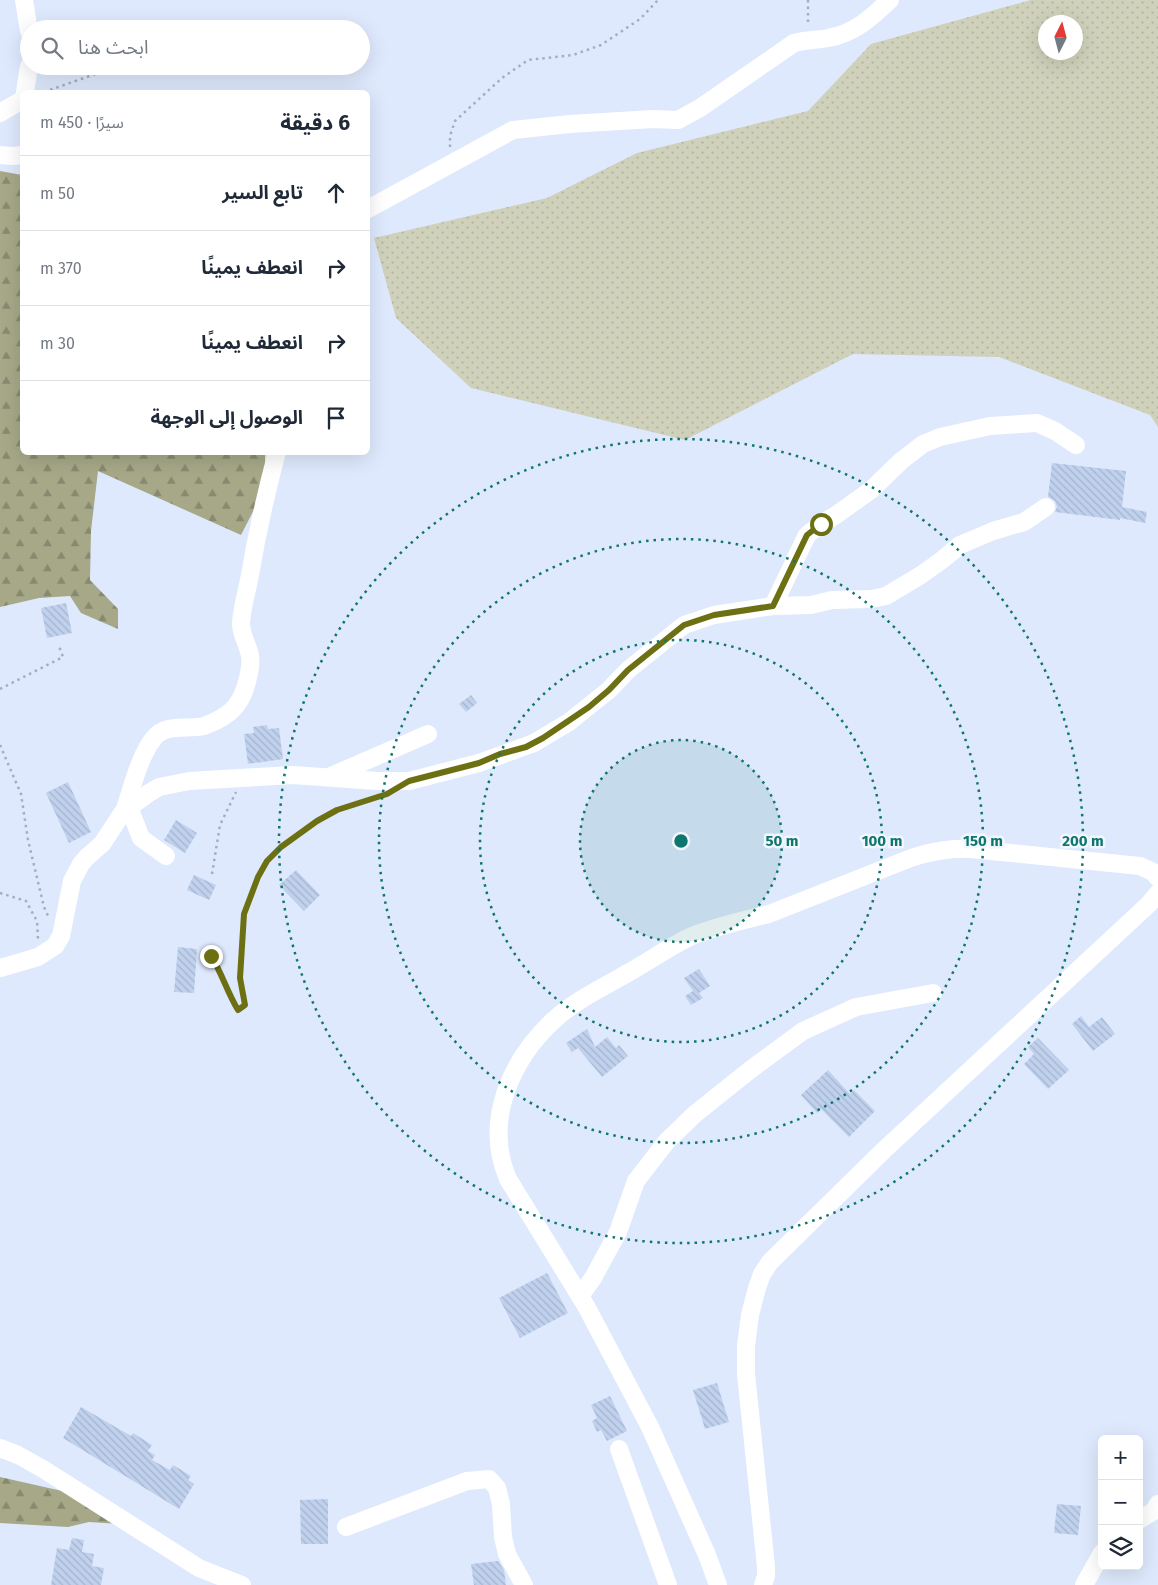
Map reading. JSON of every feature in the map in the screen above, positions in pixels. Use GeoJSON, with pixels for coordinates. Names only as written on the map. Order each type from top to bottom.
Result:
{"type":"FeatureCollection","features":[{"type":"Feature","properties":{"kind":"street"},"geometry":{"type":"LineString","coordinates":[[24,0],[27,20]]}},
{"type":"Feature","properties":{"kind":"street"},"geometry":{"type":"LineString","coordinates":[[370,208],[513,130],[653,118],[678,120],[700,108],[794,43],[848,33],[867,21],[890,0]]}},
{"type":"Feature","properties":{"kind":"street"},"geometry":{"type":"LineString","coordinates":[[25,90],[28,75]]}},
{"type":"Feature","properties":{"kind":"street"},"geometry":{"type":"LineString","coordinates":[[0,112],[20,101]]}},
{"type":"Feature","properties":{"kind":"street"},"geometry":{"type":"LineString","coordinates":[[0,155],[20,155]]}},
{"type":"Feature","properties":{"kind":"street"},"geometry":{"type":"LineString","coordinates":[[773,606],[807,535],[871,490],[901,461],[923,444],[940,437],[990,426],[1037,423],[1076,444]]}},
{"type":"Feature","properties":{"kind":"street"},"geometry":{"type":"LineString","coordinates":[[166,856],[141,838],[127,810],[147,748],[154,737],[167,729],[203,726],[221,719],[238,705],[242,696],[251,657],[242,636],[241,626],[244,602],[260,517],[276,455]]}},
{"type":"Feature","properties":{"kind":"street"},"geometry":{"type":"LineString","coordinates":[[0,968],[38,956],[56,946],[59,942],[72,881],[81,864],[102,844],[127,810],[149,793],[168,784],[293,775],[409,781],[479,763],[500,754],[526,747],[543,738],[589,707],[628,670],[684,625],[714,615],[773,606],[811,605],[832,600],[871,599],[886,596],[928,570],[960,545],[993,531],[1024,522],[1046,507]]}},
{"type":"Feature","properties":{"kind":"street"},"geometry":{"type":"LineString","coordinates":[[328,778],[428,734]]}},
{"type":"Feature","properties":{"kind":"street"},"geometry":{"type":"LineString","coordinates":[[718,1585],[707,1555],[680,1498],[650,1426],[580,1296],[508,1179],[499,1148],[501,1110],[520,1059],[531,1044],[556,1018],[581,1000],[691,937],[769,914],[911,858],[935,851],[971,849],[1140,866],[1153,872],[1158,878]]}},
{"type":"Feature","properties":{"kind":"street"},"geometry":{"type":"LineString","coordinates":[[763,1585],[766,1567],[746,1374],[746,1346],[750,1316],[762,1274],[780,1251],[884,1150],[1149,904],[1158,893]]}},
{"type":"Feature","properties":{"kind":"street"},"geometry":{"type":"LineString","coordinates":[[580,1296],[593,1278],[618,1232],[636,1180],[667,1141],[695,1114],[803,1031],[856,1007],[934,993]]}},
{"type":"Feature","properties":{"kind":"street"},"geometry":{"type":"LineString","coordinates":[[0,1448],[18,1455],[43,1469],[200,1568],[242,1585]]}},
{"type":"Feature","properties":{"kind":"street"},"geometry":{"type":"LineString","coordinates":[[619,1449],[668,1585]]}},
{"type":"Feature","properties":{"kind":"street"},"geometry":{"type":"LineString","coordinates":[[346,1527],[467,1481],[489,1479],[497,1488],[507,1554],[524,1585]]}},
{"type":"Feature","properties":{"kind":"street"},"geometry":{"type":"LineString","coordinates":[[1143,1518],[1154,1511],[1158,1504]]}},
{"type":"Feature","properties":{"kind":"street"},"geometry":{"type":"LineString","coordinates":[[1084,1585],[1098,1560]]}},
{"type":"Feature","properties":{"kind":"path"},"geometry":{"type":"LineString","coordinates":[[448,166],[450,136],[455,121],[502,78],[528,60],[573,55],[602,45],[640,19],[658,0]]}},
{"type":"Feature","properties":{"kind":"path"},"geometry":{"type":"LineString","coordinates":[[808,0],[808,39]]}},
{"type":"Feature","properties":{"kind":"path"},"geometry":{"type":"LineString","coordinates":[[50,90],[93,75]]}},
{"type":"Feature","properties":{"kind":"path"},"geometry":{"type":"LineString","coordinates":[[0,689],[63,657],[59,646]]}},
{"type":"Feature","properties":{"kind":"path"},"geometry":{"type":"LineString","coordinates":[[0,745],[21,794],[28,840],[44,907],[59,942]]}},
{"type":"Feature","properties":{"kind":"path"},"geometry":{"type":"LineString","coordinates":[[212,874],[220,825],[244,778]]}},
{"type":"Feature","properties":{"kind":"path"},"geometry":{"type":"LineString","coordinates":[[211,956],[221,972],[230,997],[238,1010],[245,1005],[240,978],[244,914],[258,877],[267,861],[281,847],[324,817],[337,810],[378,796]]}},
{"type":"Feature","properties":{"kind":"path"},"geometry":{"type":"LineString","coordinates":[[0,893],[26,901],[37,922],[38,956]]}},
{"type":"Feature","properties":{"kind":"green space"},"geometry":{"type":"Polygon","coordinates":[[[1031,0],[1158,0],[1158,427],[1150,415],[999,357],[853,354],[685,440],[471,388],[396,318],[374,238],[547,198],[637,153],[808,111],[871,44],[1031,0]]]}},
{"type":"Feature","properties":{"kind":"green space"},"geometry":{"type":"Polygon","coordinates":[[[0,171],[20,175],[20,455],[265,455],[265,488],[241,535],[98,471],[91,531],[90,580],[118,609],[118,629],[81,613],[70,596],[39,598],[0,607],[0,171]]]}},
{"type":"Feature","properties":{"kind":"green space"},"geometry":{"type":"Polygon","coordinates":[[[0,1477],[71,1493],[120,1524],[89,1522],[68,1527],[0,1523],[0,1477]]]}},
{"type":"Feature","properties":{"kind":"building"},"geometry":{"type":"Polygon","coordinates":[[[1052,463],[1126,471],[1122,507],[1147,512],[1145,523],[1120,518],[1120,520],[1055,512],[1057,507],[1055,501],[1048,497],[1052,463]]]}},
{"type":"Feature","properties":{"kind":"building"},"geometry":{"type":"Polygon","coordinates":[[[66,603],[72,633],[47,638],[41,608],[66,603]]]}},
{"type":"Feature","properties":{"kind":"building"},"geometry":{"type":"Polygon","coordinates":[[[471,695],[477,703],[466,712],[459,704],[471,695]]]}},
{"type":"Feature","properties":{"kind":"building"},"geometry":{"type":"Polygon","coordinates":[[[267,725],[268,729],[279,728],[283,759],[248,764],[244,734],[254,733],[253,727],[267,725]]]}},
{"type":"Feature","properties":{"kind":"building"},"geometry":{"type":"Polygon","coordinates":[[[68,782],[91,832],[69,843],[46,793],[68,782]]]}},
{"type":"Feature","properties":{"kind":"building"},"geometry":{"type":"Polygon","coordinates":[[[176,820],[197,833],[185,853],[164,840],[176,820]]]}},
{"type":"Feature","properties":{"kind":"building"},"geometry":{"type":"Polygon","coordinates":[[[296,870],[320,895],[304,911],[279,885],[296,870]]]}},
{"type":"Feature","properties":{"kind":"building"},"geometry":{"type":"Polygon","coordinates":[[[194,875],[216,885],[209,900],[187,890],[194,875]]]}},
{"type":"Feature","properties":{"kind":"building"},"geometry":{"type":"Polygon","coordinates":[[[178,947],[197,949],[194,993],[174,992],[178,947]]]}},
{"type":"Feature","properties":{"kind":"building"},"geometry":{"type":"Polygon","coordinates":[[[699,969],[710,986],[699,993],[703,998],[691,1005],[685,996],[693,991],[684,978],[699,969]]]}},
{"type":"Feature","properties":{"kind":"building"},"geometry":{"type":"Polygon","coordinates":[[[1081,1016],[1089,1027],[1102,1017],[1115,1034],[1093,1051],[1072,1024],[1081,1016]]]}},
{"type":"Feature","properties":{"kind":"building"},"geometry":{"type":"Polygon","coordinates":[[[587,1029],[595,1047],[607,1037],[616,1048],[619,1045],[628,1056],[602,1077],[578,1048],[572,1052],[566,1043],[587,1029]]]}},
{"type":"Feature","properties":{"kind":"building"},"geometry":{"type":"Polygon","coordinates":[[[1038,1038],[1069,1070],[1048,1089],[1024,1064],[1034,1054],[1028,1047],[1038,1038]]]}},
{"type":"Feature","properties":{"kind":"building"},"geometry":{"type":"Polygon","coordinates":[[[828,1070],[850,1094],[854,1090],[875,1111],[849,1137],[821,1109],[817,1113],[801,1095],[828,1070]]]}},
{"type":"Feature","properties":{"kind":"building"},"geometry":{"type":"Polygon","coordinates":[[[547,1273],[568,1313],[520,1338],[499,1298],[547,1273]]]}},
{"type":"Feature","properties":{"kind":"building"},"geometry":{"type":"Polygon","coordinates":[[[717,1383],[729,1422],[705,1429],[693,1390],[717,1383]]]}},
{"type":"Feature","properties":{"kind":"building"},"geometry":{"type":"Polygon","coordinates":[[[610,1396],[627,1431],[607,1441],[601,1430],[597,1432],[592,1421],[597,1418],[591,1405],[610,1396]]]}},
{"type":"Feature","properties":{"kind":"building"},"geometry":{"type":"Polygon","coordinates":[[[81,1407],[131,1436],[133,1433],[152,1445],[148,1451],[155,1455],[152,1460],[170,1470],[173,1465],[191,1476],[188,1480],[194,1484],[179,1509],[63,1438],[81,1407]]]}},
{"type":"Feature","properties":{"kind":"building"},"geometry":{"type":"Polygon","coordinates":[[[328,1499],[328,1544],[301,1544],[300,1500],[328,1499]]]}},
{"type":"Feature","properties":{"kind":"building"},"geometry":{"type":"Polygon","coordinates":[[[1057,1504],[1081,1506],[1078,1535],[1054,1533],[1057,1504]]]}},
{"type":"Feature","properties":{"kind":"building"},"geometry":{"type":"Polygon","coordinates":[[[72,1538],[84,1540],[82,1552],[94,1554],[92,1566],[104,1568],[101,1585],[51,1585],[57,1548],[69,1550],[72,1538]]]}},
{"type":"Feature","properties":{"kind":"building"},"geometry":{"type":"Polygon","coordinates":[[[498,1561],[504,1570],[506,1585],[474,1585],[471,1564],[498,1561]]]}},
{"type":"Feature","properties":{"kind":"route"},"geometry":{"type":"LineString","coordinates":[[211,956],[221,972],[230,997],[238,1010],[245,1005],[240,978],[244,914],[258,877],[267,861],[281,847],[317,821],[337,810],[387,794],[409,781],[479,763],[500,754],[526,747],[543,738],[589,707],[635,664],[676,630],[692,621],[714,615],[773,606],[807,535],[821,524]]}}]}
